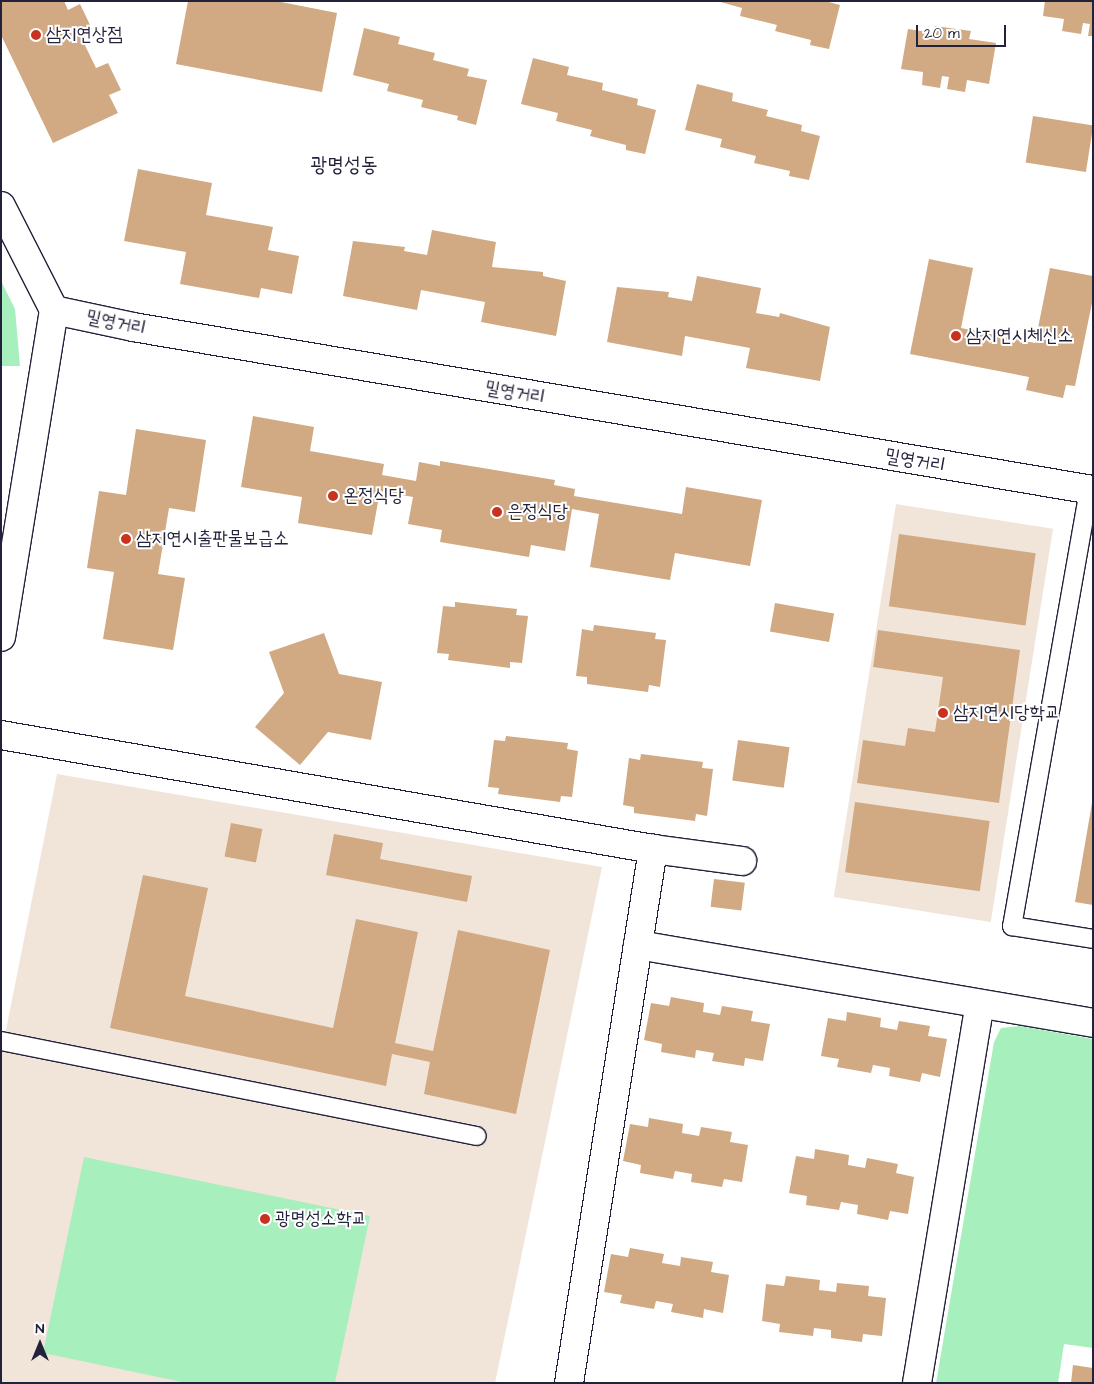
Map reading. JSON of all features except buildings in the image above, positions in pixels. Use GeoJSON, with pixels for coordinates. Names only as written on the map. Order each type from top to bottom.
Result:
{"type":"FeatureCollection","features":[{"type":"Feature","properties":{"kind":"street"},"geometry":{"type":"LineString","coordinates":[[1,206],[54,310],[1,637]]}},
{"type":"Feature","properties":{"kind":"street","name":"밀영거리"},"geometry":{"type":"LineString","coordinates":[[54,310],[133,328],[1091,490]]}},
{"type":"Feature","properties":{"kind":"street"},"geometry":{"type":"LineString","coordinates":[[1,735],[653,849],[742,861]]}},
{"type":"Feature","properties":{"kind":"street"},"geometry":{"type":"LineString","coordinates":[[569,1383],[653,849]]}},
{"type":"Feature","properties":{"kind":"street"},"geometry":{"type":"LineString","coordinates":[[638,945],[1093,1023]]}},
{"type":"Feature","properties":{"kind":"street"},"geometry":{"type":"LineString","coordinates":[[917,1383],[980,1004]]}},
{"type":"Feature","properties":{"kind":"lane"},"geometry":{"type":"LineString","coordinates":[[1091,490],[1012,926],[1093,940]]}},
{"type":"Feature","properties":{"kind":"lane"},"geometry":{"type":"LineString","coordinates":[[1,1041],[477,1136]]}},
{"type":"Feature","properties":{"kind":"shaded area","name":"삼지연시당학교"},"geometry":{"type":"Polygon","coordinates":[[[896,504],[1053,529],[991,922],[834,897],[896,504]]]}},
{"type":"Feature","properties":{"kind":"shaded area","name":"광명성소학교"},"geometry":{"type":"Polygon","coordinates":[[[57,774],[602,867],[495,1383],[1,1383],[1,1055],[57,774]]]}},
{"type":"Feature","properties":{"kind":"green space"},"geometry":{"type":"Polygon","coordinates":[[[1,281],[15,309],[20,366],[1,366],[1,281]]]}},
{"type":"Feature","properties":{"kind":"green space"},"geometry":{"type":"Polygon","coordinates":[[[1020,1026],[1093,1039],[1093,1348],[1064,1344],[1058,1383],[936,1383],[994,1042],[1001,1028],[1020,1026]]]}},
{"type":"Feature","properties":{"kind":"green space"},"geometry":{"type":"Polygon","coordinates":[[[84,1157],[370,1216],[335,1383],[187,1383],[43,1353],[84,1157]]]}},
{"type":"Feature","properties":{"kind":"place","name":"삼지연상점"},"geometry":{"type":"Point","coordinates":[36,35]}},
{"type":"Feature","properties":{"kind":"place","name":"삼지연시체신소"},"geometry":{"type":"Point","coordinates":[956,336]}},
{"type":"Feature","properties":{"kind":"place","name":"온정식당"},"geometry":{"type":"Point","coordinates":[333,496]}},
{"type":"Feature","properties":{"kind":"place","name":"은정식당"},"geometry":{"type":"Point","coordinates":[497,512]}},
{"type":"Feature","properties":{"kind":"place","name":"삼지연시출판물보급소"},"geometry":{"type":"Point","coordinates":[126,539]}},
{"type":"Feature","properties":{"kind":"place","name":"삼지연시당학교"},"geometry":{"type":"Point","coordinates":[943,713]}},
{"type":"Feature","properties":{"kind":"place","name":"광명성소학교"},"geometry":{"type":"Point","coordinates":[265,1219]}},
{"type":"Feature","properties":{"kind":"district","name":"광명성동"},"geometry":{"type":"Point","coordinates":[344,165]}}]}
